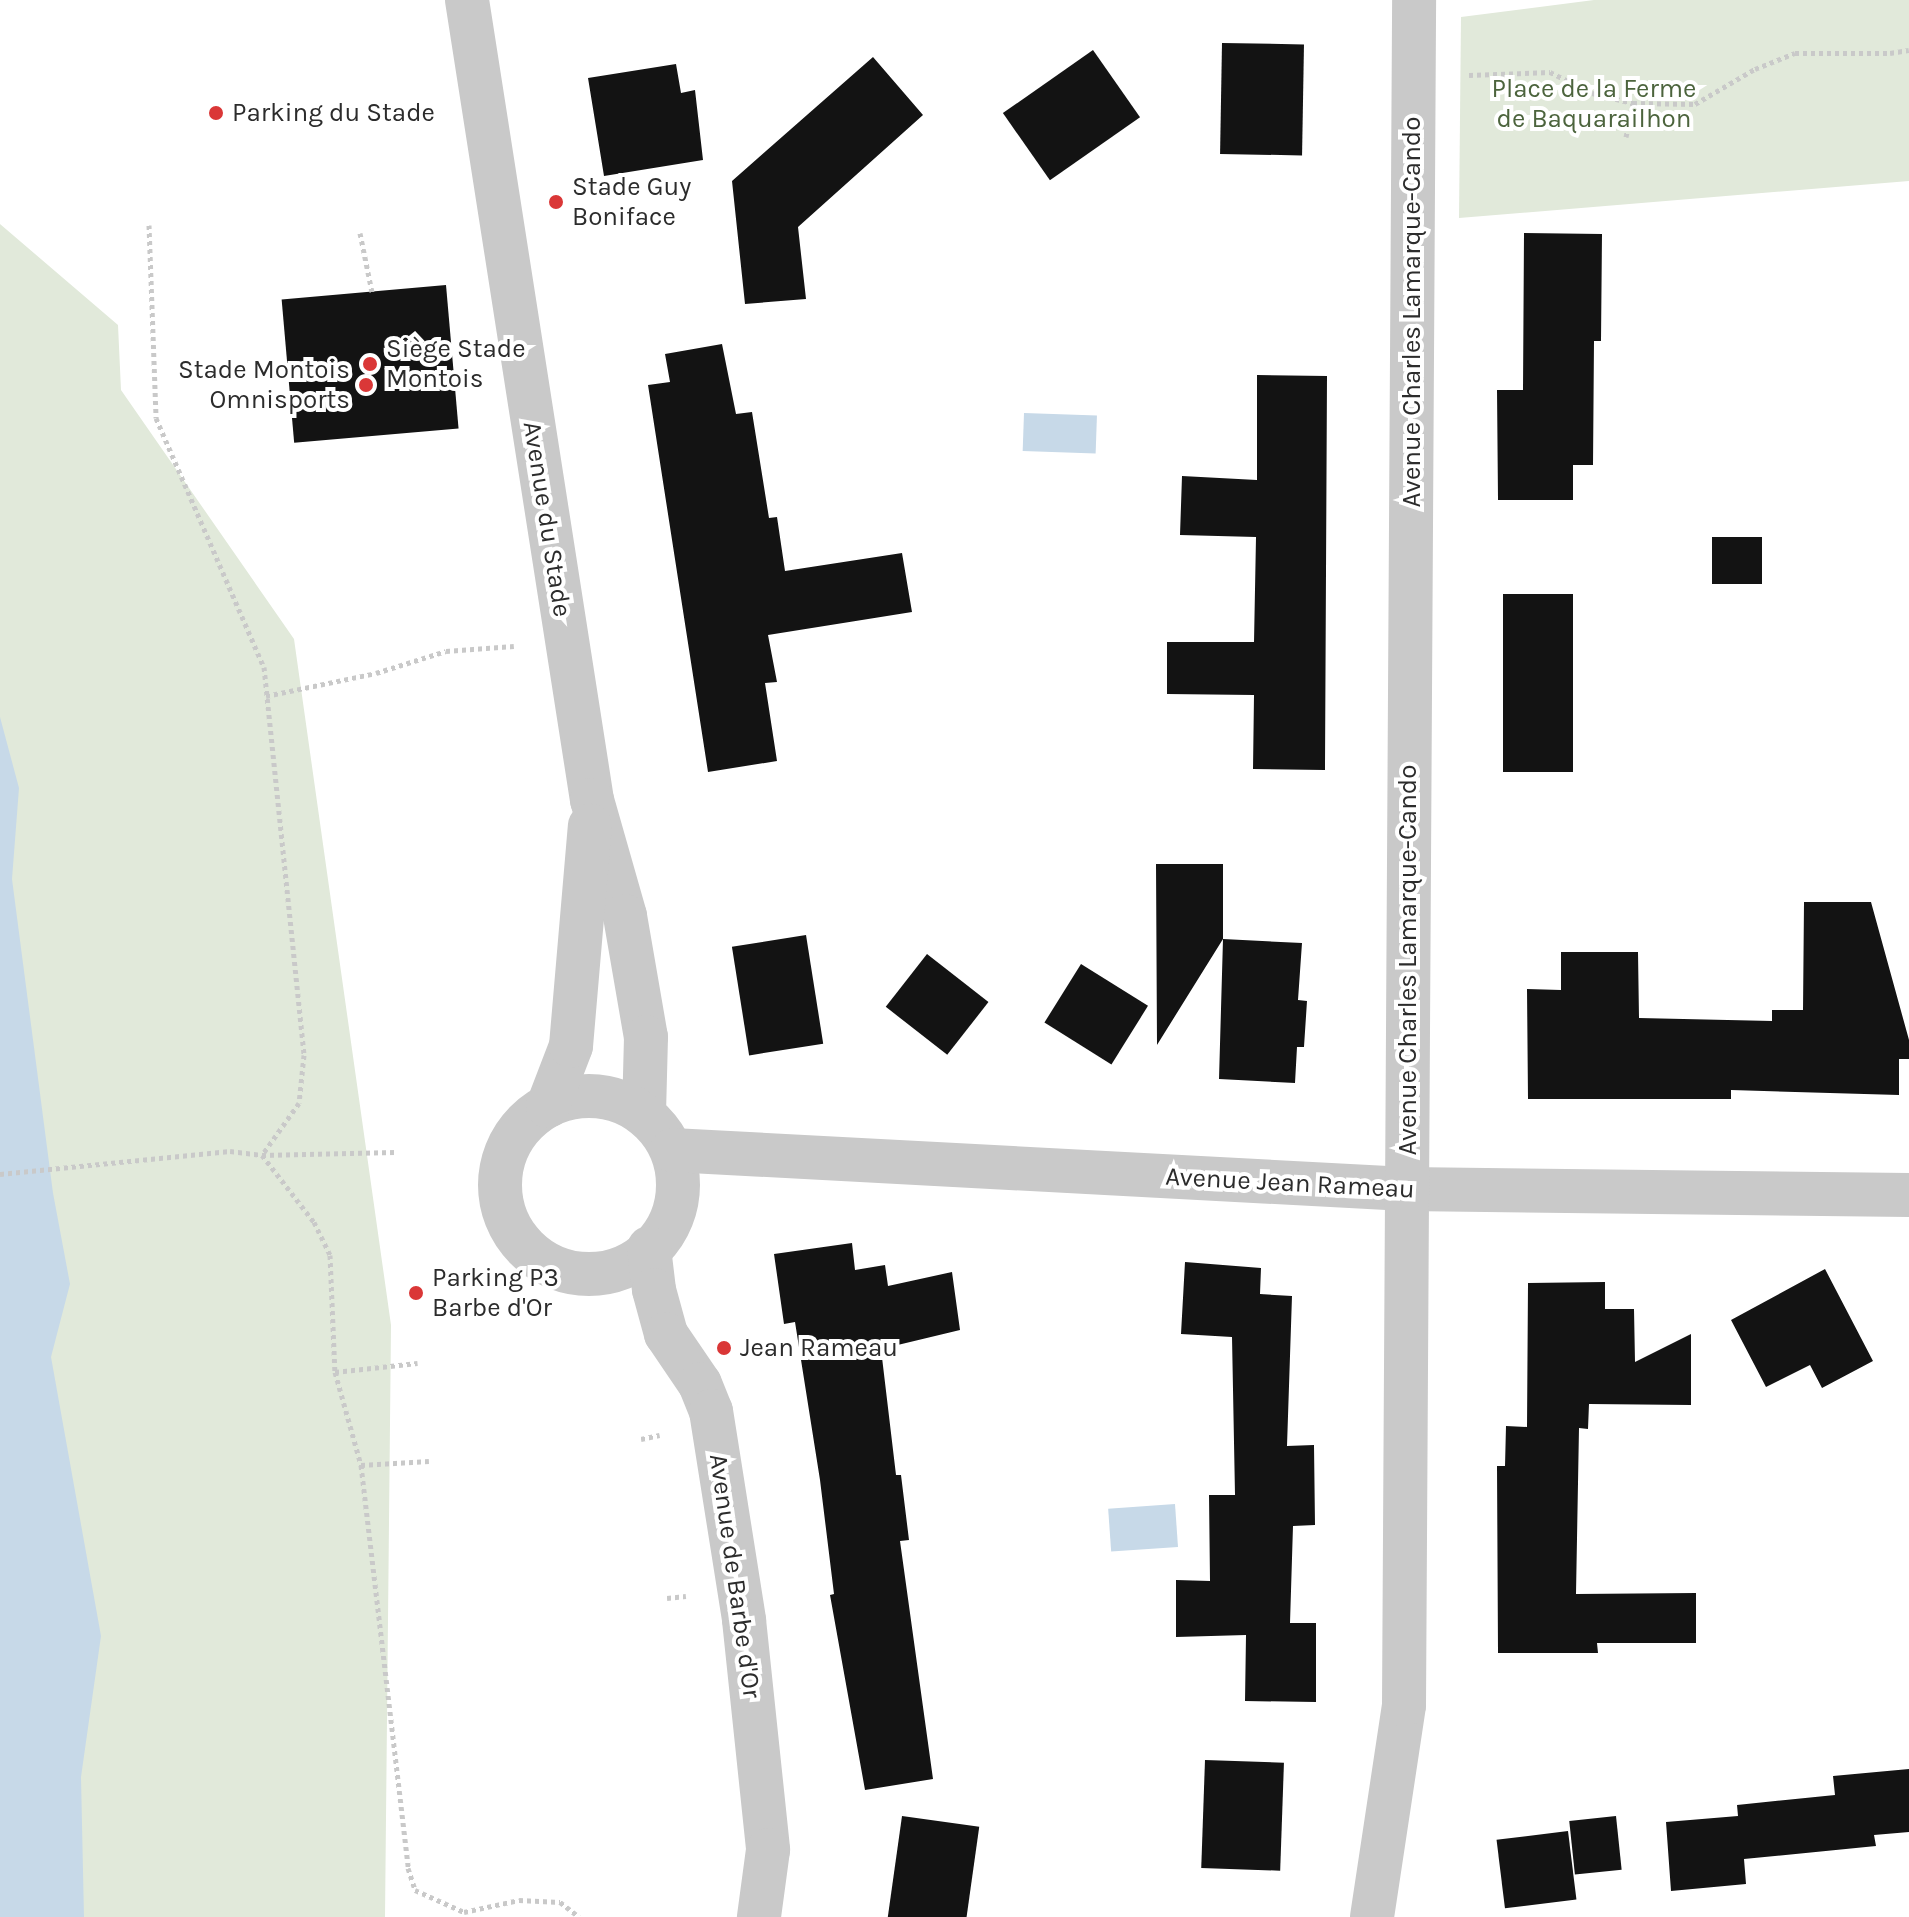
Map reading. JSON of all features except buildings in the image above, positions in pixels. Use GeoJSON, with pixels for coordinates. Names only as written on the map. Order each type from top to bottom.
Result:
{"type":"FeatureCollection","features":[{"type":"Feature","properties":{"kind":"street","name":"Avenue du Stade"},"geometry":{"type":"LineString","coordinates":[[467,0],[592,800],[625,916],[646,1037],[644,1114]]}},
{"type":"Feature","properties":{"kind":"street","name":"Avenue Charles Lamarque-Cando"},"geometry":{"type":"LineString","coordinates":[[1372,1917],[1404,1705],[1414,0]]}},
{"type":"Feature","properties":{"kind":"street","name":"Avenue du Stade"},"geometry":{"type":"LineString","coordinates":[[548,1106],[571,1046],[592,800]]}},
{"type":"Feature","properties":{"kind":"street"},"geometry":{"type":"LineString","coordinates":[[598,1095],[622,1101],[644,1114],[672,1150],[679,1177],[677,1206],[665,1233],[625,1267],[589,1275],[561,1270],[536,1258],[515,1237],[503,1211],[500,1175],[507,1150],[524,1124],[548,1106],[572,1097],[598,1095]]}},
{"type":"Feature","properties":{"kind":"street","name":"Avenue Jean Rameau"},"geometry":{"type":"LineString","coordinates":[[672,1150],[1406,1189],[1909,1195]]}},
{"type":"Feature","properties":{"kind":"street","name":"Avenue de Barbe d'Or"},"geometry":{"type":"LineString","coordinates":[[649,1248],[654,1290],[666,1334],[700,1384],[711,1411],[744,1620],[768,1850],[759,1917]]}},
{"type":"Feature","properties":{"kind":"path"},"geometry":{"type":"LineString","coordinates":[[1414,86],[1485,72],[1550,72],[1592,93],[1633,103],[1695,104],[1755,69],[1795,53],[1890,53],[1909,50]]}},
{"type":"Feature","properties":{"kind":"path"},"geometry":{"type":"LineString","coordinates":[[1626,137],[1633,103]]}},
{"type":"Feature","properties":{"kind":"path"},"geometry":{"type":"LineString","coordinates":[[149,225],[156,418],[264,667],[304,1055],[299,1103],[262,1155]]}},
{"type":"Feature","properties":{"kind":"path"},"geometry":{"type":"LineString","coordinates":[[360,233],[372,292]]}},
{"type":"Feature","properties":{"kind":"path"},"geometry":{"type":"LineString","coordinates":[[266,696],[361,677],[446,651],[566,643]]}},
{"type":"Feature","properties":{"kind":"path"},"geometry":{"type":"LineString","coordinates":[[0,1174],[230,1151],[262,1155],[395,1152]]}},
{"type":"Feature","properties":{"kind":"path"},"geometry":{"type":"LineString","coordinates":[[262,1155],[314,1222],[330,1255],[335,1372],[361,1465],[408,1868],[415,1890],[464,1912],[519,1900],[560,1902],[579,1917]]}},
{"type":"Feature","properties":{"kind":"path"},"geometry":{"type":"LineString","coordinates":[[335,1372],[418,1363]]}},
{"type":"Feature","properties":{"kind":"path"},"geometry":{"type":"LineString","coordinates":[[361,1465],[429,1461]]}},
{"type":"Feature","properties":{"kind":"green space","name":"Place de la Ferme de Baquarailhon"},"geometry":{"type":"Polygon","coordinates":[[[1594,0],[1909,0],[1909,181],[1459,218],[1461,17],[1594,0]]]}},
{"type":"Feature","properties":{"kind":"green space"},"geometry":{"type":"Polygon","coordinates":[[[0,224],[118,325],[121,390],[294,639],[391,1325],[385,1917],[0,1917],[0,224]]]}},
{"type":"Feature","properties":{"kind":"water"},"geometry":{"type":"Polygon","coordinates":[[[1024,413],[1097,416],[1096,454],[1023,451],[1024,413]]]}},
{"type":"Feature","properties":{"kind":"water"},"geometry":{"type":"Polygon","coordinates":[[[0,717],[19,788],[12,879],[53,1193],[70,1284],[51,1357],[101,1636],[81,1777],[84,1917],[0,1917],[0,717]]]}},
{"type":"Feature","properties":{"kind":"water"},"geometry":{"type":"Polygon","coordinates":[[[1175,1504],[1178,1547],[1111,1552],[1108,1509],[1175,1504]]]}},
{"type":"Feature","properties":{"kind":"place","name":"Parking du Stade"},"geometry":{"type":"Point","coordinates":[216,113]}},
{"type":"Feature","properties":{"kind":"place","name":"Stade Guy Boniface"},"geometry":{"type":"Point","coordinates":[556,202]}},
{"type":"Feature","properties":{"kind":"place","name":"Siège Stade Montois"},"geometry":{"type":"Point","coordinates":[370,364]}},
{"type":"Feature","properties":{"kind":"place","name":"Stade Montois Omnisports"},"geometry":{"type":"Point","coordinates":[366,385]}},
{"type":"Feature","properties":{"kind":"place","name":"Parking P3 Barbe d'Or"},"geometry":{"type":"Point","coordinates":[416,1293]}},
{"type":"Feature","properties":{"kind":"place","name":"Jean Rameau"},"geometry":{"type":"Point","coordinates":[724,1348]}}]}
